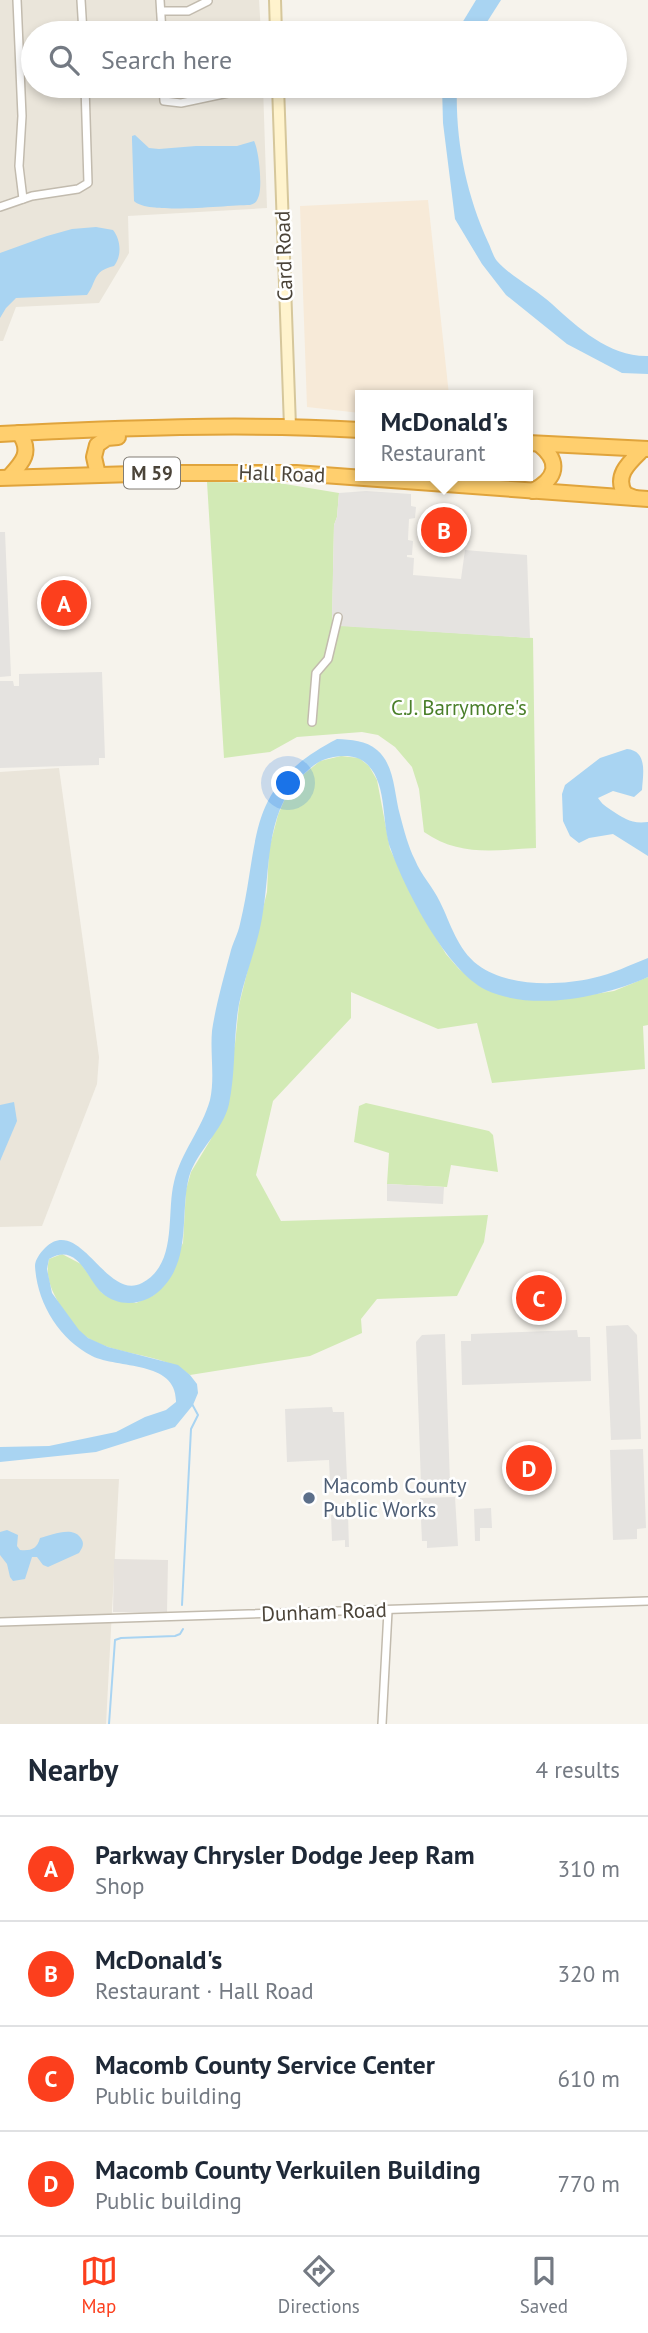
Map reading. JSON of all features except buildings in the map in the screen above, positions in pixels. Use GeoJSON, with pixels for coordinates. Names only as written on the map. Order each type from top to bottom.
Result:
{"type":"FeatureCollection","features":[{"type":"Feature","properties":{"kind":"highway","name":"M 59"},"geometry":{"type":"LineString","coordinates":[[0,434],[191,428],[355,430]]}},
{"type":"Feature","properties":{"kind":"highway"},"geometry":{"type":"LineString","coordinates":[[98,475],[94,453],[101,441],[113,437],[175,435],[191,428]]}},
{"type":"Feature","properties":{"kind":"highway"},"geometry":{"type":"LineString","coordinates":[[4,478],[24,461],[27,445],[19,433]]}},
{"type":"Feature","properties":{"kind":"highway"},"geometry":{"type":"LineString","coordinates":[[534,444],[646,449]]}},
{"type":"Feature","properties":{"kind":"highway"},"geometry":{"type":"LineString","coordinates":[[533,491],[547,481],[553,467],[551,454],[534,444]]}},
{"type":"Feature","properties":{"kind":"highway"},"geometry":{"type":"LineString","coordinates":[[643,499],[625,494],[621,481],[627,465],[646,449]]}},
{"type":"Feature","properties":{"kind":"highway","name":"Hall Road"},"geometry":{"type":"LineString","coordinates":[[4,478],[296,473],[355,477]]}},
{"type":"Feature","properties":{"kind":"highway","name":"Hall Road"},"geometry":{"type":"LineString","coordinates":[[401,481],[643,499]]}},
{"type":"Feature","properties":{"kind":"street"},"geometry":{"type":"LineString","coordinates":[[17,0],[21,93]]}},
{"type":"Feature","properties":{"kind":"street"},"geometry":{"type":"LineString","coordinates":[[82,0],[83,21]]}},
{"type":"Feature","properties":{"kind":"street"},"geometry":{"type":"LineString","coordinates":[[160,0],[161,21]]}},
{"type":"Feature","properties":{"kind":"street"},"geometry":{"type":"LineString","coordinates":[[275,0],[276,21]]}},
{"type":"Feature","properties":{"kind":"street"},"geometry":{"type":"LineString","coordinates":[[161,11],[188,11],[208,1]]}},
{"type":"Feature","properties":{"kind":"street"},"geometry":{"type":"LineString","coordinates":[[21,98],[19,166],[23,199]]}},
{"type":"Feature","properties":{"kind":"street"},"geometry":{"type":"LineString","coordinates":[[0,207],[23,199],[78,189],[88,183],[85,98]]}},
{"type":"Feature","properties":{"kind":"street"},"geometry":{"type":"LineString","coordinates":[[164,98],[164,101],[181,103],[205,98]]}},
{"type":"Feature","properties":{"kind":"street","name":"Card Road"},"geometry":{"type":"LineString","coordinates":[[278,98],[290,427]]}},
{"type":"Feature","properties":{"kind":"street"},"geometry":{"type":"LineString","coordinates":[[312,722],[315,677],[328,659],[338,617]]}},
{"type":"Feature","properties":{"kind":"street","name":"Dunham Road"},"geometry":{"type":"LineString","coordinates":[[0,1622],[648,1601]]}},
{"type":"Feature","properties":{"kind":"street"},"geometry":{"type":"LineString","coordinates":[[382,1724],[388,1611]]}},
{"type":"Feature","properties":{"kind":"shaded area"},"geometry":{"type":"Polygon","coordinates":[[[0,0],[259,0],[260,21],[21,21],[21,98],[263,98],[267,208],[128,216],[129,253],[99,303],[16,307],[3,341],[0,341],[0,0]]]}},
{"type":"Feature","properties":{"kind":"shaded area"},"geometry":{"type":"Polygon","coordinates":[[[428,200],[448,390],[355,390],[355,412],[307,407],[300,206],[428,200]]]}},
{"type":"Feature","properties":{"kind":"shaded area"},"geometry":{"type":"Polygon","coordinates":[[[366,491],[411,494],[411,506],[416,507],[415,518],[409,519],[408,540],[413,541],[412,555],[407,557],[414,558],[413,575],[461,579],[465,550],[527,555],[530,638],[339,626],[339,620],[333,619],[332,615],[334,525],[339,493],[366,491]]]}},
{"type":"Feature","properties":{"kind":"shaded area"},"geometry":{"type":"Polygon","coordinates":[[[0,532],[5,532],[11,676],[0,677],[0,532]]]}},
{"type":"Feature","properties":{"kind":"shaded area"},"geometry":{"type":"Polygon","coordinates":[[[102,672],[105,758],[99,758],[99,765],[0,768],[0,681],[13,681],[14,686],[19,686],[19,674],[102,672]]]}},
{"type":"Feature","properties":{"kind":"shaded area"},"geometry":{"type":"Polygon","coordinates":[[[59,768],[99,1057],[97,1084],[42,1226],[0,1227],[0,772],[59,768]]]}},
{"type":"Feature","properties":{"kind":"shaded area"},"geometry":{"type":"Polygon","coordinates":[[[387,1184],[444,1187],[443,1204],[387,1201],[387,1184]]]}},
{"type":"Feature","properties":{"kind":"shaded area"},"geometry":{"type":"Polygon","coordinates":[[[628,1325],[637,1335],[641,1439],[611,1440],[606,1326],[628,1325]]]}},
{"type":"Feature","properties":{"kind":"shaded area"},"geometry":{"type":"Polygon","coordinates":[[[577,1330],[578,1337],[590,1337],[591,1381],[462,1385],[461,1341],[471,1341],[471,1334],[577,1330]]]}},
{"type":"Feature","properties":{"kind":"shaded area"},"geometry":{"type":"Polygon","coordinates":[[[445,1334],[450,1484],[421,1484],[416,1342],[422,1335],[445,1334]]]}},
{"type":"Feature","properties":{"kind":"shaded area"},"geometry":{"type":"Polygon","coordinates":[[[332,1407],[333,1412],[344,1412],[347,1479],[330,1482],[329,1460],[287,1462],[285,1409],[332,1407]]]}},
{"type":"Feature","properties":{"kind":"shaded area"},"geometry":{"type":"Polygon","coordinates":[[[643,1449],[646,1528],[637,1529],[637,1539],[613,1540],[610,1450],[643,1449]]]}},
{"type":"Feature","properties":{"kind":"shaded area"},"geometry":{"type":"Polygon","coordinates":[[[0,1479],[119,1479],[106,1724],[0,1724],[0,1479]]]}},
{"type":"Feature","properties":{"kind":"shaded area"},"geometry":{"type":"Polygon","coordinates":[[[455,1497],[458,1546],[427,1548],[427,1541],[422,1541],[420,1498],[455,1497]]]}},
{"type":"Feature","properties":{"kind":"shaded area"},"geometry":{"type":"Polygon","coordinates":[[[491,1508],[492,1528],[480,1528],[480,1541],[475,1541],[474,1509],[491,1508]]]}},
{"type":"Feature","properties":{"kind":"shaded area"},"geometry":{"type":"Polygon","coordinates":[[[348,1514],[349,1547],[345,1547],[345,1540],[332,1541],[331,1515],[348,1514]]]}},
{"type":"Feature","properties":{"kind":"shaded area"},"geometry":{"type":"Polygon","coordinates":[[[114,1559],[168,1560],[167,1613],[113,1612],[114,1559]]]}},
{"type":"Feature","properties":{"kind":"green space","name":"C.J. Barrymore's"},"geometry":{"type":"Polygon","coordinates":[[[207,482],[279,483],[339,493],[334,525],[332,625],[533,638],[536,848],[464,849],[437,840],[424,832],[419,789],[412,767],[395,747],[378,735],[362,732],[297,737],[270,752],[224,758],[207,482]]]}},
{"type":"Feature","properties":{"kind":"green space"},"geometry":{"type":"Polygon","coordinates":[[[341,756],[359,758],[369,766],[377,780],[390,849],[422,915],[446,954],[459,969],[486,989],[570,998],[614,991],[648,977],[648,1025],[643,1026],[645,1069],[492,1083],[477,1023],[438,1029],[351,992],[351,1018],[273,1101],[256,1175],[281,1221],[488,1215],[484,1242],[457,1296],[377,1299],[361,1319],[362,1333],[310,1356],[190,1375],[166,1362],[113,1349],[84,1335],[54,1294],[48,1277],[49,1259],[62,1254],[81,1264],[102,1293],[136,1303],[154,1295],[183,1243],[186,1190],[191,1172],[211,1139],[235,1044],[239,1005],[267,892],[269,849],[278,815],[289,789],[304,774],[320,761],[341,756]]]}},
{"type":"Feature","properties":{"kind":"green space"},"geometry":{"type":"Polygon","coordinates":[[[366,1103],[489,1131],[493,1135],[498,1172],[451,1165],[447,1187],[387,1184],[389,1153],[354,1142],[359,1106],[366,1103]]]}},
{"type":"Feature","properties":{"kind":"water"},"geometry":{"type":"Polygon","coordinates":[[[476,0],[501,0],[488,21],[463,21],[476,0]]]}},
{"type":"Feature","properties":{"kind":"water"},"geometry":{"type":"Polygon","coordinates":[[[442,98],[457,98],[463,166],[480,224],[497,261],[596,339],[621,352],[648,356],[648,374],[622,373],[567,344],[506,295],[482,264],[455,219],[442,98]]]}},
{"type":"Feature","properties":{"kind":"water"},"geometry":{"type":"Polygon","coordinates":[[[135,135],[149,148],[159,149],[237,146],[254,141],[260,178],[257,201],[250,205],[154,208],[134,201],[132,136],[135,135]]]}},
{"type":"Feature","properties":{"kind":"water"},"geometry":{"type":"Polygon","coordinates":[[[96,227],[113,230],[118,238],[119,253],[114,266],[98,274],[87,295],[16,298],[0,318],[0,253],[72,229],[96,227]]]}},
{"type":"Feature","properties":{"kind":"water"},"geometry":{"type":"Polygon","coordinates":[[[337,739],[368,744],[383,756],[391,772],[406,838],[420,871],[437,897],[460,944],[478,965],[518,981],[549,983],[600,976],[648,958],[648,977],[590,996],[546,1001],[505,997],[486,990],[471,980],[442,948],[417,907],[391,850],[379,783],[368,765],[358,758],[341,756],[314,765],[288,793],[275,826],[262,918],[239,1004],[229,1104],[226,1114],[189,1177],[182,1247],[173,1273],[152,1297],[127,1303],[118,1302],[102,1293],[80,1264],[67,1255],[49,1259],[47,1269],[52,1293],[79,1330],[88,1338],[108,1347],[178,1365],[197,1384],[198,1393],[193,1405],[175,1427],[96,1452],[0,1462],[0,1447],[49,1446],[116,1432],[166,1410],[176,1402],[174,1388],[157,1372],[92,1356],[69,1340],[45,1306],[35,1264],[45,1248],[58,1241],[70,1242],[82,1249],[117,1281],[129,1286],[142,1283],[153,1275],[161,1264],[166,1251],[177,1171],[210,1100],[213,1022],[240,924],[255,839],[262,816],[271,795],[286,776],[307,757],[337,739]]]}},
{"type":"Feature","properties":{"kind":"water"},"geometry":{"type":"Polygon","coordinates":[[[627,749],[638,754],[643,764],[642,790],[634,797],[613,791],[598,798],[624,818],[648,822],[648,856],[613,834],[589,838],[579,843],[570,836],[563,821],[562,794],[565,785],[600,758],[627,749]]]}},
{"type":"Feature","properties":{"kind":"water"},"geometry":{"type":"Polygon","coordinates":[[[14,1102],[17,1121],[0,1161],[0,1105],[14,1102]]]}},
{"type":"Feature","properties":{"kind":"water"},"geometry":{"type":"Polygon","coordinates":[[[7,1530],[18,1535],[17,1546],[20,1550],[33,1548],[40,1538],[67,1532],[76,1534],[82,1539],[83,1545],[79,1553],[48,1567],[37,1557],[32,1557],[25,1579],[13,1581],[7,1564],[0,1555],[0,1532],[7,1530]]]}},
{"type":"Feature","properties":{"kind":"waterway"},"geometry":{"type":"LineString","coordinates":[[182,1605],[191,1429],[198,1415],[192,1404]]}},
{"type":"Feature","properties":{"kind":"waterway"},"geometry":{"type":"LineString","coordinates":[[109,1724],[115,1640],[175,1636],[183,1629]]}},
{"type":"Feature","properties":{"kind":"place","name":"McDonald's"},"geometry":{"type":"Point","coordinates":[444,530]}},
{"type":"Feature","properties":{"kind":"place","name":"Parkway Chrysler Dodge Jeep Ram"},"geometry":{"type":"Point","coordinates":[64,603]}},
{"type":"Feature","properties":{"kind":"place","name":"Macomb County Service Center"},"geometry":{"type":"Point","coordinates":[539,1298]}},
{"type":"Feature","properties":{"kind":"place","name":"Macomb County Verkuilen Building"},"geometry":{"type":"Point","coordinates":[529,1468]}},
{"type":"Feature","properties":{"kind":"place","name":"Macomb County Public Works"},"geometry":{"type":"Point","coordinates":[309,1498]}}]}
